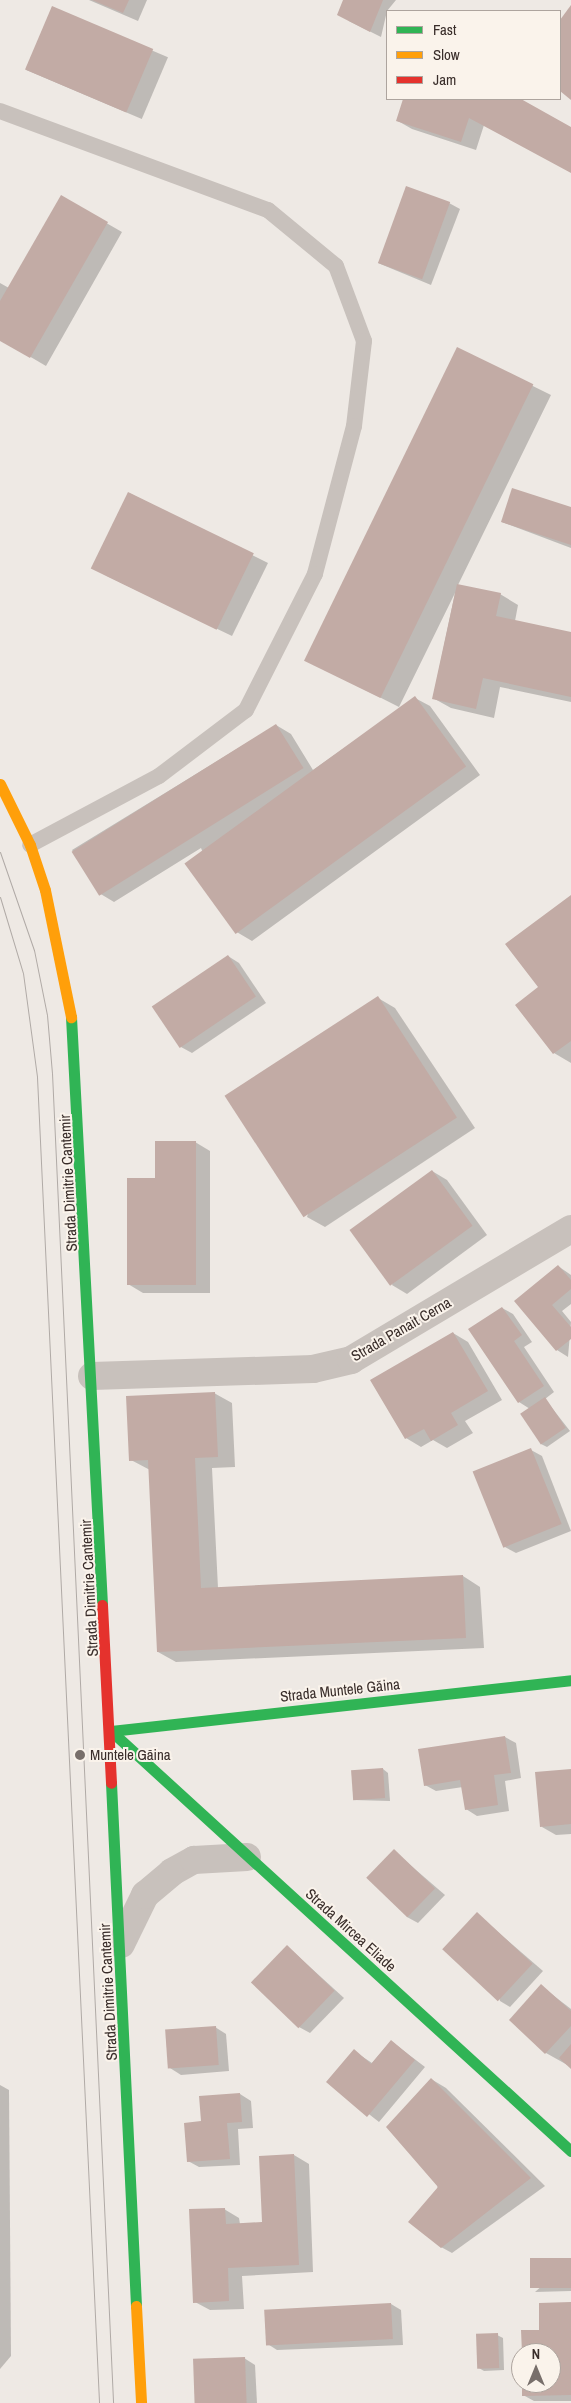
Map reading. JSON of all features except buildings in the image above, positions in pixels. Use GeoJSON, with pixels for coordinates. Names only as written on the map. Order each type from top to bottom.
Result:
{"type":"FeatureCollection","features":[{"type":"Feature","properties":{"kind":"main road","name":"Strada Dimitrie Cantemir"},"geometry":{"type":"LineString","coordinates":[[0,784],[30,845],[59,942],[74,1036],[112,1731],[141,2403]]}},
{"type":"Feature","properties":{"kind":"main road","name":"Strada Muntele Găina"},"geometry":{"type":"LineString","coordinates":[[112,1731],[571,1680]]}},
{"type":"Feature","properties":{"kind":"main road","name":"Strada Mircea Eliade"},"geometry":{"type":"LineString","coordinates":[[112,1731],[247,1857],[571,2151]]}},
{"type":"Feature","properties":{"kind":"street","name":"Strada Panait Cerna"},"geometry":{"type":"LineString","coordinates":[[92,1376],[313,1369],[351,1360],[571,1229]]}},
{"type":"Feature","properties":{"kind":"street"},"geometry":{"type":"LineString","coordinates":[[121,1944],[145,1895],[172,1872],[194,1860],[247,1857]]}},
{"type":"Feature","properties":{"kind":"lane"},"geometry":{"type":"LineString","coordinates":[[0,111],[268,210],[336,266],[364,341],[354,426],[315,574],[246,710],[159,776],[30,845]]}},
{"type":"Feature","properties":{"kind":"tram line"},"geometry":{"type":"LineString","coordinates":[[0,852],[34,950],[47,1015],[52,1073],[113,2403]]}},
{"type":"Feature","properties":{"kind":"tram line"},"geometry":{"type":"LineString","coordinates":[[0,897],[23,973],[37,1077],[99,2403]]}},
{"type":"Feature","properties":{"kind":"traffic: fast"},"geometry":{"type":"LineString","coordinates":[[71,1017],[102,1605]]}},
{"type":"Feature","properties":{"kind":"traffic: fast"},"geometry":{"type":"LineString","coordinates":[[111,1731],[571,1680]]}},
{"type":"Feature","properties":{"kind":"traffic: fast"},"geometry":{"type":"LineString","coordinates":[[111,1731],[571,2151]]}},
{"type":"Feature","properties":{"kind":"traffic: fast"},"geometry":{"type":"LineString","coordinates":[[111,1783],[136,2306]]}},
{"type":"Feature","properties":{"kind":"traffic: slow"},"geometry":{"type":"LineString","coordinates":[[0,784],[30,845],[45,890],[71,1017]]}},
{"type":"Feature","properties":{"kind":"traffic: slow"},"geometry":{"type":"LineString","coordinates":[[136,2306],[141,2403]]}},
{"type":"Feature","properties":{"kind":"traffic: jam"},"geometry":{"type":"LineString","coordinates":[[102,1605],[111,1783]]}},
{"type":"Feature","properties":{"kind":"place","name":"Muntele Găina"},"geometry":{"type":"Point","coordinates":[80,1755]}}]}
